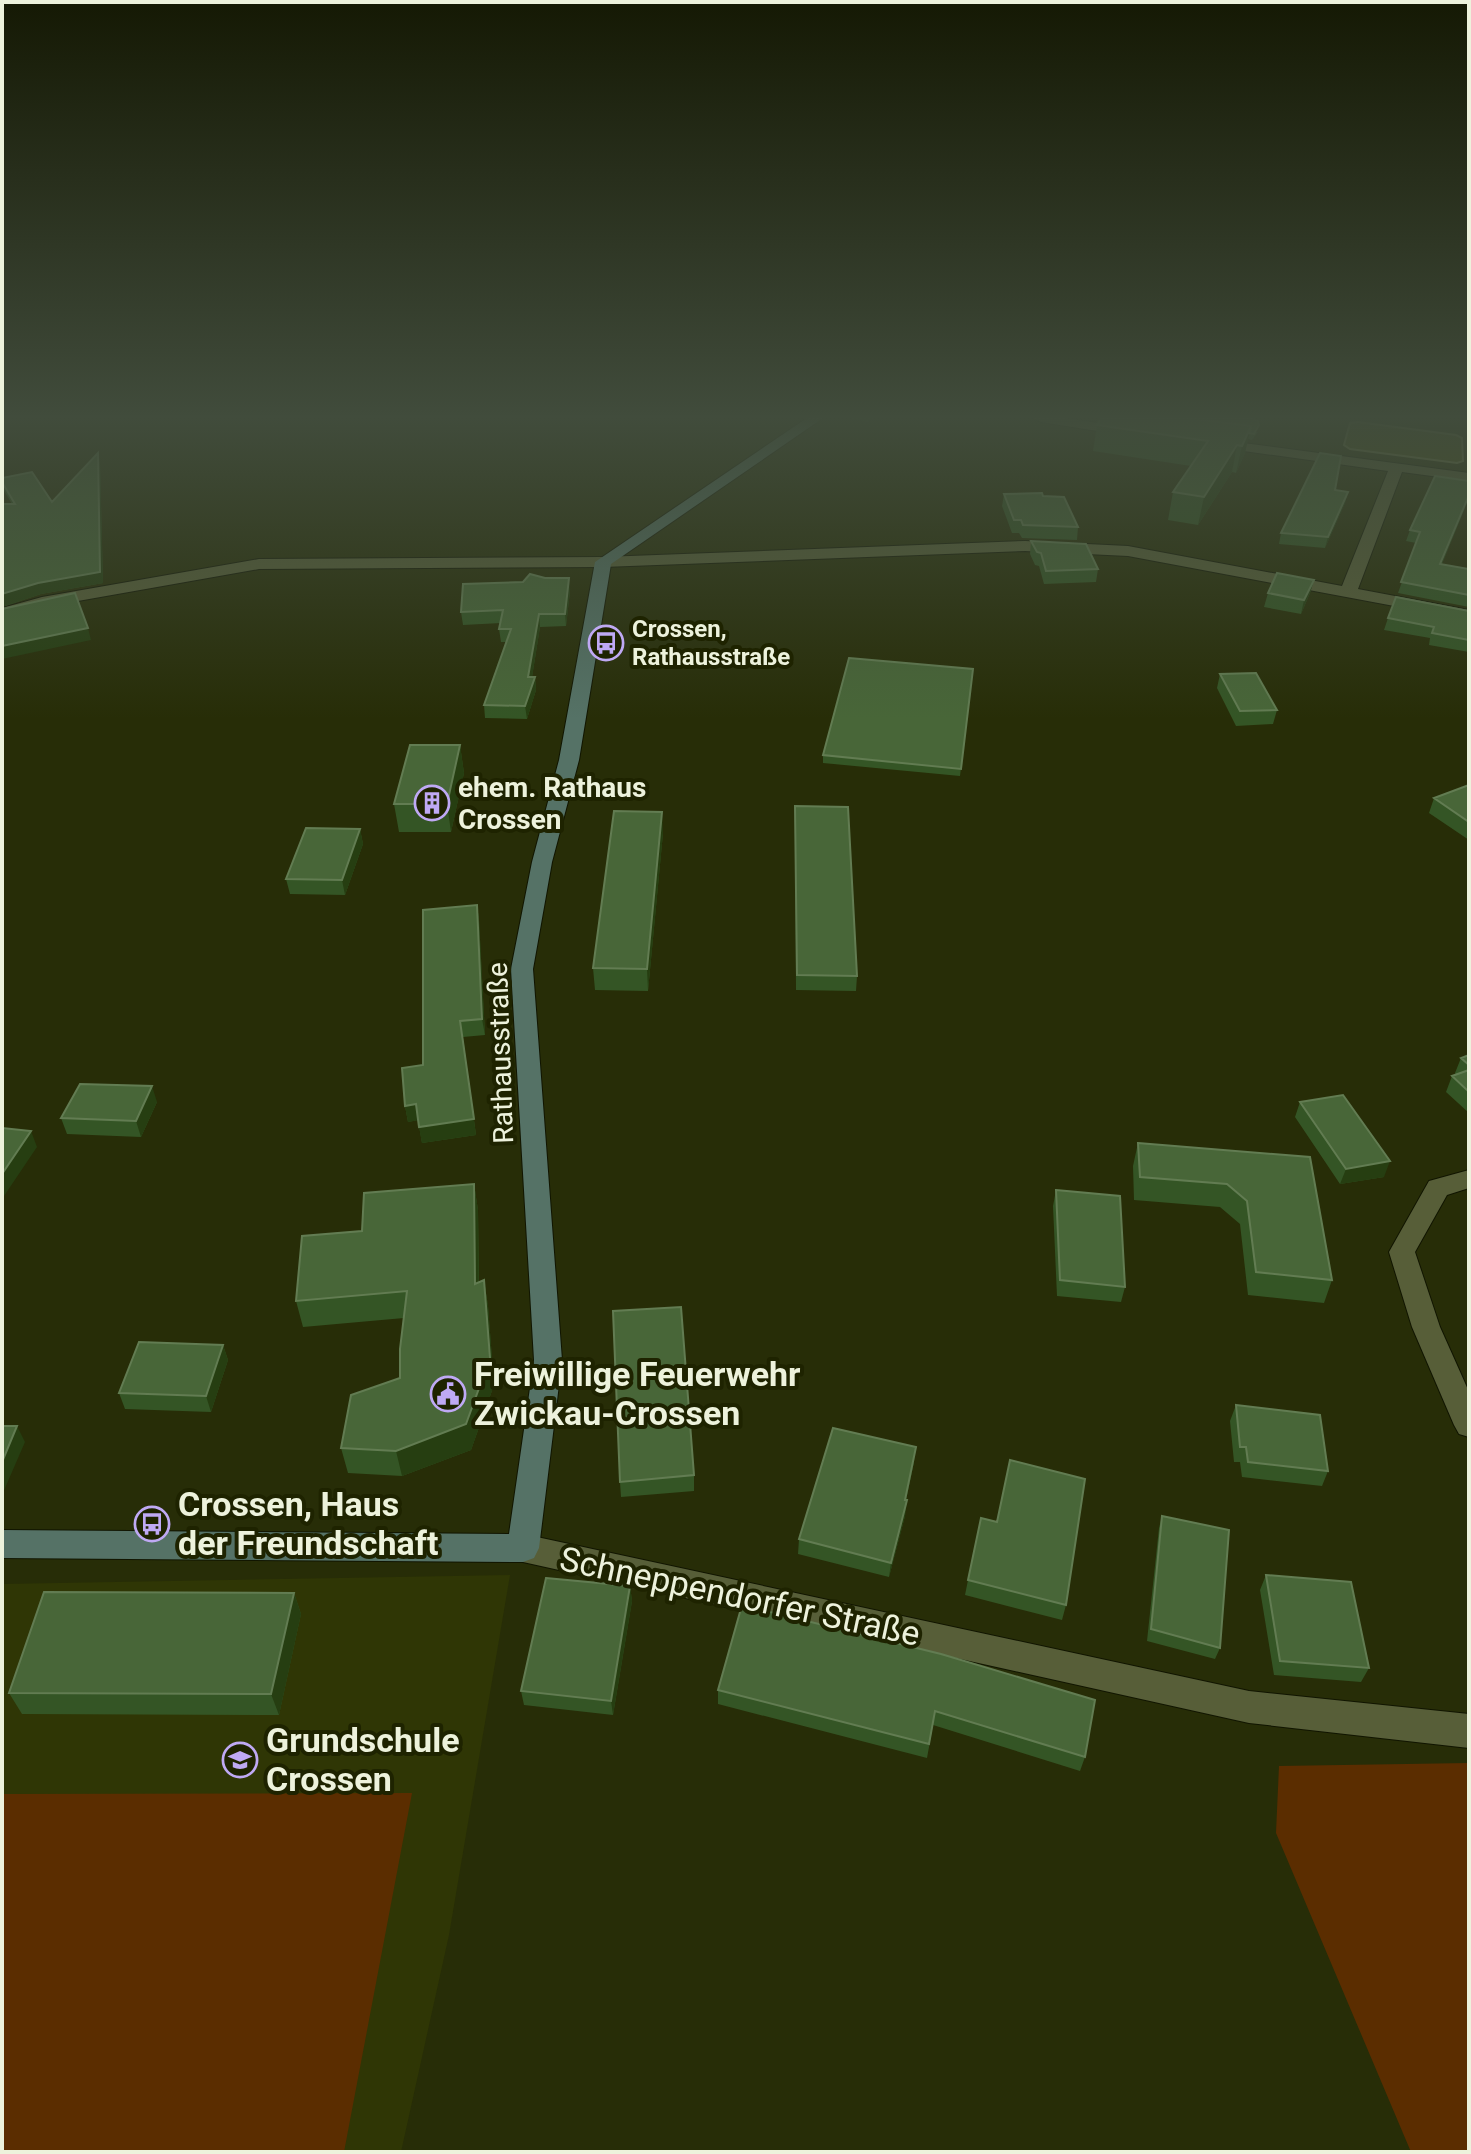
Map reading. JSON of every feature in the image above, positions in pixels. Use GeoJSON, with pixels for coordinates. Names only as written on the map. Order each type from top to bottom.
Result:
{"type":"FeatureCollection","features":[{"type":"Feature","properties":{"kind":"street"},"geometry":{"type":"LineString","coordinates":[[603,562],[667,519]]}},
{"type":"Feature","properties":{"kind":"street"},"geometry":{"type":"LineString","coordinates":[[1348,593],[1377,519]]}},
{"type":"Feature","properties":{"kind":"street"},"geometry":{"type":"LineString","coordinates":[[2,613],[42,602],[259,564],[603,562],[1040,547],[1128,551],[1469,615]]}},
{"type":"Feature","properties":{"kind":"street","name":"Rathausstraße"},"geometry":{"type":"LineString","coordinates":[[523,1548],[548,1360],[522,969],[542,862],[569,760],[603,562]]}},
{"type":"Feature","properties":{"kind":"street"},"geometry":{"type":"LineString","coordinates":[[1469,1179],[1438,1188],[1402,1252],[1426,1327],[1469,1425]]}},
{"type":"Feature","properties":{"kind":"street","name":"Schneppendorfer Straße"},"geometry":{"type":"LineString","coordinates":[[2,1544],[523,1548],[1249,1707],[1469,1731]]}},
{"type":"Feature","properties":{"kind":"shaded area","name":"Grundschule Crossen"},"geometry":{"type":"Polygon","coordinates":[[[510,1575],[449,1935],[401,2152],[2,2152],[2,1584],[510,1575]]]}},
{"type":"Feature","properties":{"kind":"shaded area"},"geometry":{"type":"Polygon","coordinates":[[[1469,1763],[1469,2152],[1411,2152],[1276,1833],[1279,1766],[1469,1763]]]}},
{"type":"Feature","properties":{"kind":"shaded area"},"geometry":{"type":"Polygon","coordinates":[[[412,1793],[344,2152],[2,2152],[2,1794],[412,1793]]]}},
{"type":"Feature","properties":{"kind":"building"},"geometry":{"type":"Polygon","coordinates":[[[2,519],[99,519],[100,572],[38,583],[2,594],[2,519]]]}},
{"type":"Feature","properties":{"kind":"building"},"geometry":{"type":"Polygon","coordinates":[[[1074,519],[1078,527],[1023,525],[1021,520],[1014,520],[1074,519]]]}},
{"type":"Feature","properties":{"kind":"building"},"geometry":{"type":"Polygon","coordinates":[[[1288,519],[1336,519],[1328,537],[1281,533],[1288,519]]]}},
{"type":"Feature","properties":{"kind":"building"},"geometry":{"type":"Polygon","coordinates":[[[1415,519],[1459,519],[1440,564],[1469,569],[1469,595],[1401,582],[1420,532],[1410,530],[1415,519]]]}},
{"type":"Feature","properties":{"kind":"building"},"geometry":{"type":"Polygon","coordinates":[[[1031,541],[1086,544],[1098,569],[1046,571],[1041,553],[1037,552],[1031,541]]]}},
{"type":"Feature","properties":{"kind":"building"},"geometry":{"type":"Polygon","coordinates":[[[1277,573],[1314,580],[1304,600],[1268,593],[1277,573]]]}},
{"type":"Feature","properties":{"kind":"building"},"geometry":{"type":"Polygon","coordinates":[[[530,574],[545,578],[569,578],[565,614],[539,614],[528,677],[535,677],[525,706],[484,705],[511,629],[499,629],[503,610],[461,612],[463,584],[523,582],[530,574]]]}},
{"type":"Feature","properties":{"kind":"building"},"geometry":{"type":"Polygon","coordinates":[[[75,593],[88,628],[2,646],[2,609],[75,593]]]}},
{"type":"Feature","properties":{"kind":"building"},"geometry":{"type":"Polygon","coordinates":[[[1396,597],[1469,611],[1469,640],[1432,633],[1434,627],[1388,618],[1396,597]]]}},
{"type":"Feature","properties":{"kind":"building"},"geometry":{"type":"Polygon","coordinates":[[[849,658],[973,669],[961,769],[823,755],[849,658]]]}},
{"type":"Feature","properties":{"kind":"building"},"geometry":{"type":"Polygon","coordinates":[[[1256,673],[1277,710],[1240,711],[1220,674],[1256,673]]]}},
{"type":"Feature","properties":{"kind":"building"},"geometry":{"type":"Polygon","coordinates":[[[410,745],[460,745],[447,804],[394,804],[410,745]]]}},
{"type":"Feature","properties":{"kind":"building"},"geometry":{"type":"Polygon","coordinates":[[[1469,785],[1469,822],[1434,798],[1469,785]]]}},
{"type":"Feature","properties":{"kind":"building"},"geometry":{"type":"Polygon","coordinates":[[[795,806],[848,807],[857,976],[797,975],[795,806]]]}},
{"type":"Feature","properties":{"kind":"building"},"geometry":{"type":"Polygon","coordinates":[[[614,811],[662,812],[647,969],[593,968],[614,811]]]}},
{"type":"Feature","properties":{"kind":"building"},"geometry":{"type":"Polygon","coordinates":[[[306,828],[360,829],[342,880],[286,879],[306,828]]]}},
{"type":"Feature","properties":{"kind":"building"},"geometry":{"type":"Polygon","coordinates":[[[477,905],[482,1019],[460,1021],[474,1119],[419,1127],[416,1104],[405,1106],[402,1068],[423,1065],[423,910],[477,905]]]}},
{"type":"Feature","properties":{"kind":"building"},"geometry":{"type":"Polygon","coordinates":[[[1469,1070],[1469,1092],[1452,1076],[1469,1070]]]}},
{"type":"Feature","properties":{"kind":"building"},"geometry":{"type":"Polygon","coordinates":[[[80,1084],[152,1086],[136,1121],[61,1118],[80,1084]]]}},
{"type":"Feature","properties":{"kind":"building"},"geometry":{"type":"Polygon","coordinates":[[[1343,1095],[1390,1161],[1346,1169],[1300,1102],[1343,1095]]]}},
{"type":"Feature","properties":{"kind":"building"},"geometry":{"type":"Polygon","coordinates":[[[2,1128],[31,1131],[2,1174],[2,1128]]]}},
{"type":"Feature","properties":{"kind":"building"},"geometry":{"type":"Polygon","coordinates":[[[1138,1143],[1310,1157],[1332,1280],[1256,1272],[1247,1201],[1227,1184],[1140,1177],[1138,1143]]]}},
{"type":"Feature","properties":{"kind":"building"},"geometry":{"type":"Polygon","coordinates":[[[474,1184],[475,1284],[484,1280],[490,1358],[466,1424],[396,1451],[341,1448],[351,1395],[400,1378],[407,1291],[296,1301],[302,1236],[362,1231],[364,1193],[474,1184]]]}},
{"type":"Feature","properties":{"kind":"building"},"geometry":{"type":"Polygon","coordinates":[[[1056,1190],[1120,1196],[1125,1287],[1060,1280],[1056,1190]]]}},
{"type":"Feature","properties":{"kind":"building"},"geometry":{"type":"Polygon","coordinates":[[[681,1307],[694,1475],[620,1482],[613,1311],[681,1307]]]}},
{"type":"Feature","properties":{"kind":"building"},"geometry":{"type":"Polygon","coordinates":[[[139,1342],[223,1345],[206,1396],[119,1393],[139,1342]]]}},
{"type":"Feature","properties":{"kind":"building"},"geometry":{"type":"Polygon","coordinates":[[[1236,1405],[1320,1415],[1328,1471],[1248,1462],[1246,1447],[1240,1447],[1236,1405]]]}},
{"type":"Feature","properties":{"kind":"building"},"geometry":{"type":"Polygon","coordinates":[[[2,1426],[17,1426],[2,1462],[2,1426]]]}},
{"type":"Feature","properties":{"kind":"building"},"geometry":{"type":"Polygon","coordinates":[[[833,1428],[916,1447],[891,1563],[799,1539],[833,1428]]]}},
{"type":"Feature","properties":{"kind":"building"},"geometry":{"type":"Polygon","coordinates":[[[1010,1460],[1085,1479],[1066,1605],[968,1580],[981,1518],[997,1522],[1010,1460]]]}},
{"type":"Feature","properties":{"kind":"building"},"geometry":{"type":"Polygon","coordinates":[[[1162,1516],[1229,1530],[1220,1648],[1151,1629],[1162,1516]]]}},
{"type":"Feature","properties":{"kind":"building"},"geometry":{"type":"Polygon","coordinates":[[[1266,1575],[1351,1582],[1369,1668],[1280,1661],[1266,1575]]]}},
{"type":"Feature","properties":{"kind":"building"},"geometry":{"type":"Polygon","coordinates":[[[546,1578],[630,1586],[611,1701],[521,1691],[546,1578]]]}},
{"type":"Feature","properties":{"kind":"building"},"geometry":{"type":"Polygon","coordinates":[[[44,1592],[294,1593],[271,1694],[9,1693],[44,1592]]]}},
{"type":"Feature","properties":{"kind":"building"},"geometry":{"type":"Polygon","coordinates":[[[742,1605],[941,1654],[1095,1700],[1085,1757],[935,1711],[929,1744],[718,1690],[742,1605]]]}},
{"type":"Feature","properties":{"kind":"place","name":"Crossen, Rathausstraße"},"geometry":{"type":"Point","coordinates":[606,643]}},
{"type":"Feature","properties":{"kind":"place","name":"ehem. Rathaus Crossen"},"geometry":{"type":"Point","coordinates":[432,803]}},
{"type":"Feature","properties":{"kind":"place","name":"Freiwillige Feuerwehr Zwickau-Crossen"},"geometry":{"type":"Point","coordinates":[448,1394]}},
{"type":"Feature","properties":{"kind":"place","name":"Crossen, Haus der Freundschaft"},"geometry":{"type":"Point","coordinates":[152,1524]}},
{"type":"Feature","properties":{"kind":"place","name":"Grundschule Crossen"},"geometry":{"type":"Point","coordinates":[240,1760]}}]}
